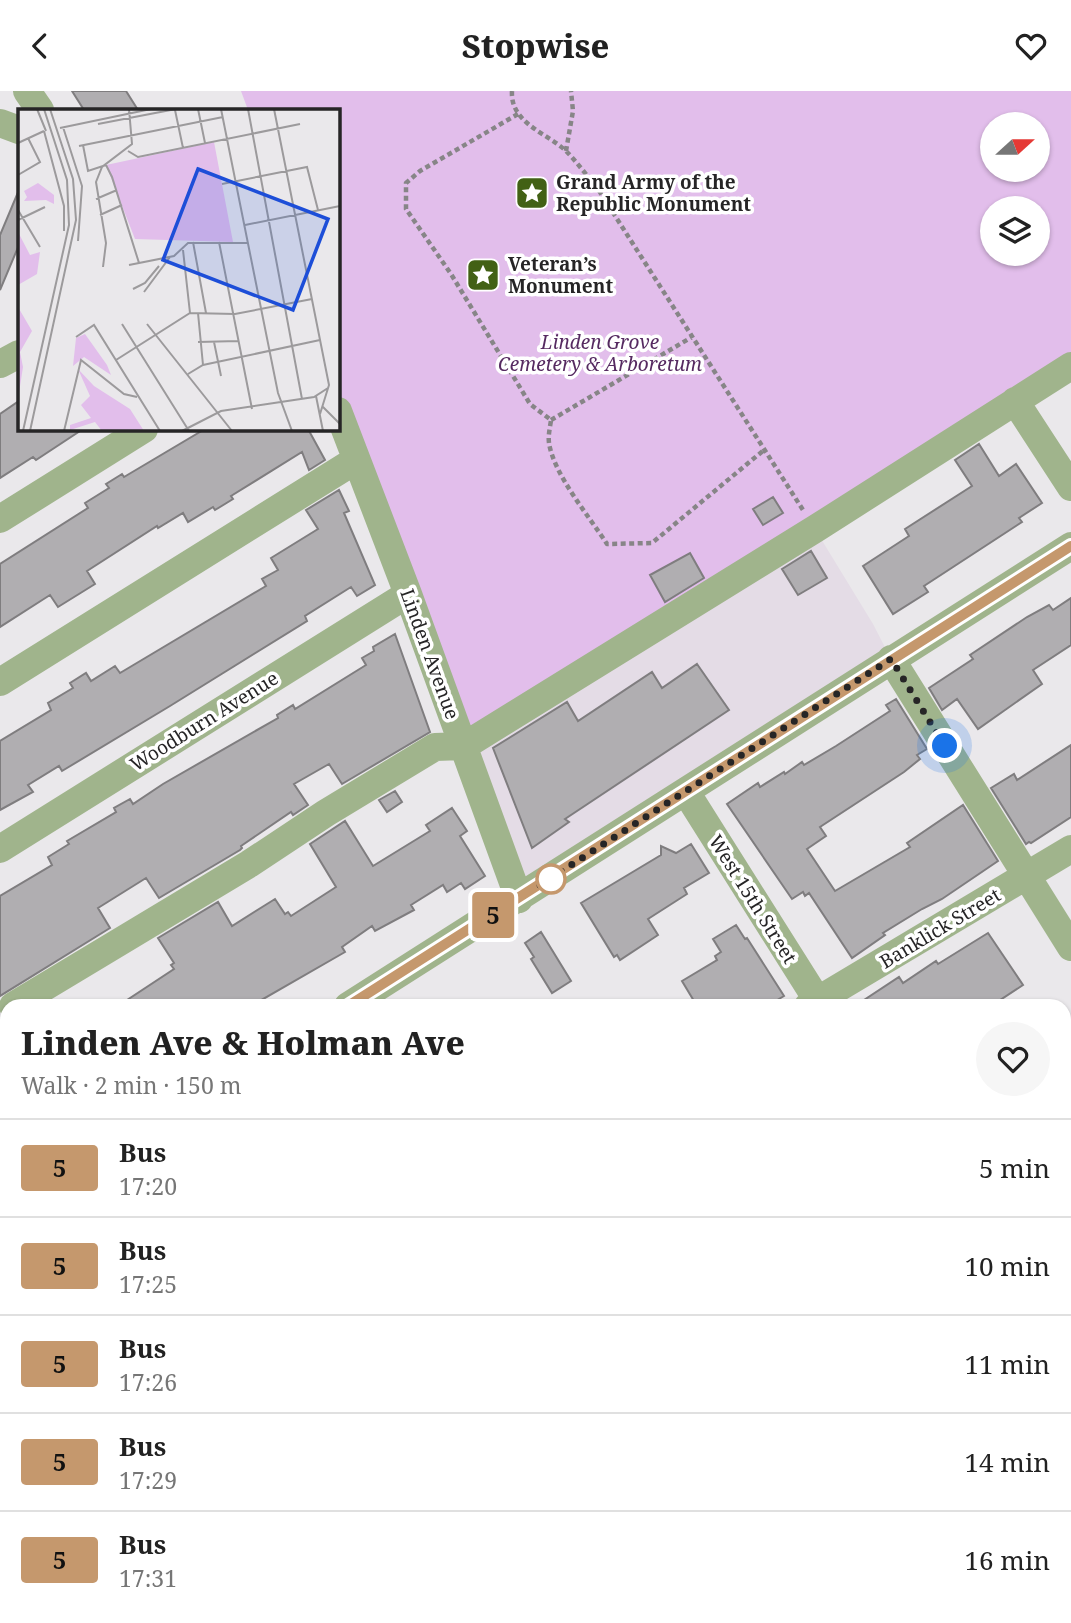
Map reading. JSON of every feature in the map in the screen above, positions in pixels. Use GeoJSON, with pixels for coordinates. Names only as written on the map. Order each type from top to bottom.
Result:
{"type":"FeatureCollection","features":[{"type":"Feature","properties":{"kind":"street"},"geometry":{"type":"LineString","coordinates":[[27,91],[39,109]]}},
{"type":"Feature","properties":{"kind":"street"},"geometry":{"type":"LineString","coordinates":[[0,123],[18,130]]}},
{"type":"Feature","properties":{"kind":"street"},"geometry":{"type":"LineString","coordinates":[[0,363],[18,354]]}},
{"type":"Feature","properties":{"kind":"street"},"geometry":{"type":"LineString","coordinates":[[25,999],[249,864],[326,813],[435,747],[464,746],[815,529],[1071,366]]}},
{"type":"Feature","properties":{"kind":"street"},"geometry":{"type":"LineString","coordinates":[[1015,401],[1071,487]]}},
{"type":"Feature","properties":{"kind":"street","name":"Linden Avenue"},"geometry":{"type":"LineString","coordinates":[[340,416],[519,899]]}},
{"type":"Feature","properties":{"kind":"street"},"geometry":{"type":"LineString","coordinates":[[0,519],[141,431]]}},
{"type":"Feature","properties":{"kind":"street"},"geometry":{"type":"LineString","coordinates":[[0,682],[356,460]]}},
{"type":"Feature","properties":{"kind":"street"},"geometry":{"type":"LineString","coordinates":[[359,999],[1071,546]]}},
{"type":"Feature","properties":{"kind":"street","name":"Woodburn Avenue"},"geometry":{"type":"LineString","coordinates":[[0,849],[408,594]]}},
{"type":"Feature","properties":{"kind":"street"},"geometry":{"type":"LineString","coordinates":[[891,659],[1071,947]]}},
{"type":"Feature","properties":{"kind":"street","name":"West 15th Street"},"geometry":{"type":"LineString","coordinates":[[686,792],[812,999]]}},
{"type":"Feature","properties":{"kind":"street","name":"Banklick Street"},"geometry":{"type":"LineString","coordinates":[[826,999],[1071,849]]}},
{"type":"Feature","properties":{"kind":"path"},"geometry":{"type":"LineString","coordinates":[[512,91],[518,114],[526,123],[566,151],[596,186],[815,529]]}},
{"type":"Feature","properties":{"kind":"path"},"geometry":{"type":"LineString","coordinates":[[566,151],[573,111],[571,91]]}},
{"type":"Feature","properties":{"kind":"path"},"geometry":{"type":"LineString","coordinates":[[518,114],[413,177],[406,183],[406,209],[451,274],[530,404],[551,420]]}},
{"type":"Feature","properties":{"kind":"path"},"geometry":{"type":"LineString","coordinates":[[551,420],[692,337]]}},
{"type":"Feature","properties":{"kind":"path"},"geometry":{"type":"LineString","coordinates":[[551,420],[548,439],[551,451],[562,475],[607,544],[652,543],[764,450]]}},
{"type":"Feature","properties":{"kind":"shaded area"},"geometry":{"type":"Polygon","coordinates":[[[815,529],[873,624],[891,659],[519,899],[464,746],[815,529]]]}},
{"type":"Feature","properties":{"kind":"green space","name":"Linden Grove Cemetery & Arboretum"},"geometry":{"type":"Polygon","coordinates":[[[241,91],[1071,91],[1071,366],[464,746],[340,416],[340,109],[248,109],[241,91]]]}},
{"type":"Feature","properties":{"kind":"building"},"geometry":{"type":"Polygon","coordinates":[[[72,91],[126,91],[137,109],[83,109],[72,91]]]}},
{"type":"Feature","properties":{"kind":"building"},"geometry":{"type":"Polygon","coordinates":[[[18,192],[18,247],[0,290],[0,235],[18,192]]]}},
{"type":"Feature","properties":{"kind":"building"},"geometry":{"type":"Polygon","coordinates":[[[18,402],[18,431],[80,431],[36,460],[33,457],[0,478],[0,414],[18,402]]]}},
{"type":"Feature","properties":{"kind":"building"},"geometry":{"type":"Polygon","coordinates":[[[202,431],[309,431],[325,460],[309,470],[302,452],[231,496],[233,499],[215,510],[213,507],[188,522],[183,513],[158,528],[157,526],[87,571],[95,584],[58,607],[50,595],[0,627],[0,564],[88,508],[85,503],[109,488],[106,484],[122,474],[124,477],[202,431]]]}},
{"type":"Feature","properties":{"kind":"building"},"geometry":{"type":"Polygon","coordinates":[[[979,444],[999,476],[1016,464],[1042,503],[1019,518],[1022,522],[924,586],[928,592],[893,614],[863,566],[909,536],[905,529],[972,486],[955,460],[979,444]]]}},
{"type":"Feature","properties":{"kind":"building"},"geometry":{"type":"Polygon","coordinates":[[[339,490],[349,511],[344,513],[375,585],[357,596],[351,587],[305,616],[307,621],[170,706],[62,771],[59,766],[28,785],[33,792],[0,810],[0,741],[51,710],[48,703],[73,688],[70,683],[86,673],[91,681],[115,666],[120,673],[266,586],[262,579],[278,570],[271,558],[318,529],[306,510],[339,490]]]}},
{"type":"Feature","properties":{"kind":"building"},"geometry":{"type":"Polygon","coordinates":[[[773,497],[783,513],[763,525],[753,509],[773,497]]]}},
{"type":"Feature","properties":{"kind":"building"},"geometry":{"type":"Polygon","coordinates":[[[811,551],[827,578],[798,595],[782,569],[811,551]]]}},
{"type":"Feature","properties":{"kind":"building"},"geometry":{"type":"Polygon","coordinates":[[[690,553],[704,578],[665,602],[650,575],[690,553]]]}},
{"type":"Feature","properties":{"kind":"building"},"geometry":{"type":"Polygon","coordinates":[[[1071,598],[1071,645],[1033,670],[1042,684],[978,729],[957,699],[942,710],[929,688],[973,659],[970,655],[1027,617],[1049,605],[1053,610],[1071,598]]]}},
{"type":"Feature","properties":{"kind":"building"},"geometry":{"type":"Polygon","coordinates":[[[395,634],[430,732],[342,784],[329,764],[294,784],[308,805],[293,815],[291,812],[241,846],[240,850],[159,898],[146,878],[98,908],[110,928],[0,996],[0,896],[52,865],[48,857],[69,844],[67,841],[116,812],[114,808],[130,799],[133,804],[278,718],[277,715],[293,705],[295,709],[366,665],[362,658],[374,651],[373,647],[395,634]]]}},
{"type":"Feature","properties":{"kind":"building"},"geometry":{"type":"Polygon","coordinates":[[[697,664],[729,710],[565,819],[569,822],[532,848],[493,748],[567,702],[578,721],[652,672],[662,688],[697,664]]]}},
{"type":"Feature","properties":{"kind":"building"},"geometry":{"type":"Polygon","coordinates":[[[896,699],[927,749],[917,755],[920,759],[904,772],[820,827],[826,836],[807,849],[835,891],[910,847],[907,843],[963,805],[998,861],[942,899],[883,933],[885,935],[852,958],[809,893],[805,896],[803,892],[792,899],[727,804],[758,783],[760,787],[836,746],[890,711],[886,705],[896,699]]]}},
{"type":"Feature","properties":{"kind":"building"},"geometry":{"type":"Polygon","coordinates":[[[1071,745],[1071,817],[1026,844],[991,788],[1014,774],[1017,780],[1071,745]]]}},
{"type":"Feature","properties":{"kind":"building"},"geometry":{"type":"Polygon","coordinates":[[[395,791],[402,802],[387,812],[379,800],[395,791]]]}},
{"type":"Feature","properties":{"kind":"building"},"geometry":{"type":"Polygon","coordinates":[[[452,808],[467,831],[460,836],[485,876],[465,889],[461,883],[447,892],[443,885],[411,905],[414,910],[375,931],[372,926],[342,947],[345,952],[263,999],[129,999],[174,969],[171,965],[174,963],[158,938],[218,902],[232,926],[275,899],[285,914],[288,912],[291,916],[336,887],[310,844],[345,821],[373,866],[430,831],[426,825],[452,808]]]}},
{"type":"Feature","properties":{"kind":"building"},"geometry":{"type":"Polygon","coordinates":[[[691,844],[709,873],[684,888],[687,894],[648,919],[658,935],[620,960],[617,955],[614,957],[581,903],[661,855],[661,846],[676,853],[691,844]]]}},
{"type":"Feature","properties":{"kind":"building"},"geometry":{"type":"Polygon","coordinates":[[[736,925],[784,996],[779,999],[693,999],[682,981],[717,960],[715,956],[721,952],[713,939],[736,925]]]}},
{"type":"Feature","properties":{"kind":"building"},"geometry":{"type":"Polygon","coordinates":[[[541,932],[571,981],[552,993],[531,959],[534,957],[525,943],[541,932]]]}},
{"type":"Feature","properties":{"kind":"building"},"geometry":{"type":"Polygon","coordinates":[[[988,933],[1023,985],[1002,999],[866,999],[899,977],[903,983],[936,961],[938,964],[988,933]]]}},
{"type":"Feature","properties":{"kind":"bus line","name":"5"},"geometry":{"type":"LineString","coordinates":[[359,999],[1071,546]]}},
{"type":"Feature","properties":{"kind":"place","name":"Grand Army of the Republic Monument"},"geometry":{"type":"Point","coordinates":[532,193]}},
{"type":"Feature","properties":{"kind":"place","name":"Veteran’s Monument"},"geometry":{"type":"Point","coordinates":[483,275]}},
{"type":"Feature","properties":{"kind":"route"},"geometry":{"type":"LineString","coordinates":[[551,879],[540,885],[891,659],[945,746]]}}]}
